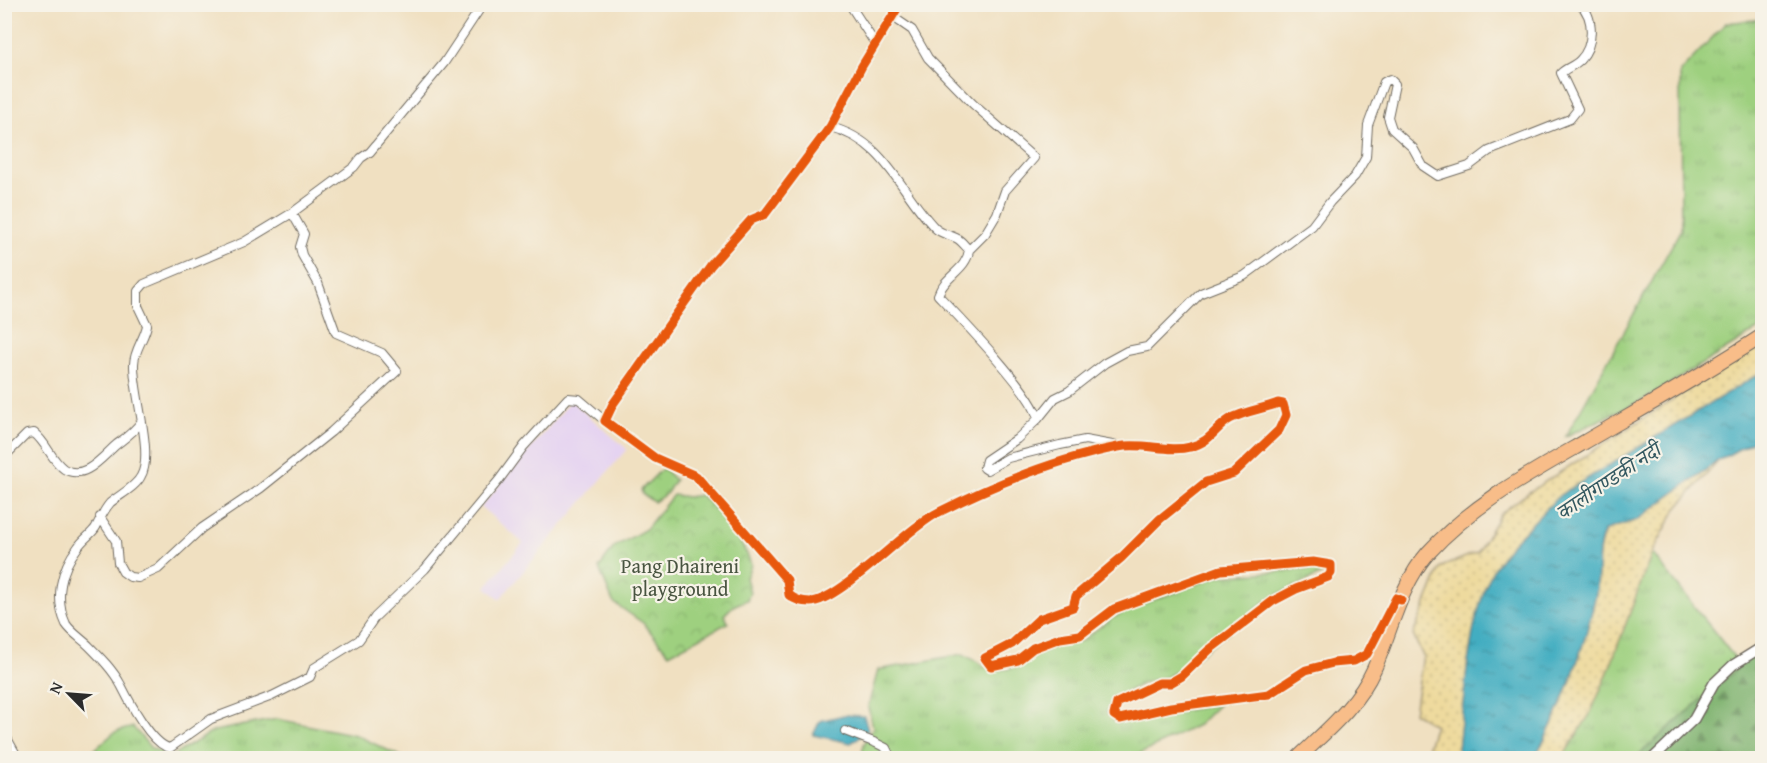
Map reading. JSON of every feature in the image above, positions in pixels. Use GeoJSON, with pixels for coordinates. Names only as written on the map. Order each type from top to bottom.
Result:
{"type":"FeatureCollection","features":[{"type":"Feature","properties":{"kind":"highway"},"geometry":{"type":"LineString","coordinates":[[1299,759],[1362,692],[1374,670],[1401,600],[1426,555],[1461,520],[1504,488],[1762,336]]}},
{"type":"Feature","properties":{"kind":"street"},"geometry":{"type":"LineString","coordinates":[[483,4],[444,63],[370,152],[292,213],[244,242],[140,287],[136,298],[147,325],[134,362],[141,422],[146,441],[141,477],[110,504],[100,517],[96,528],[77,547],[59,585],[61,609],[67,626],[114,674],[154,738],[165,747],[170,748],[212,719],[272,696],[310,677],[314,668],[358,640],[375,617],[425,569],[499,480],[524,446],[567,398],[579,399],[655,458],[696,476],[787,580],[789,595],[797,601],[811,602],[848,584],[927,518],[1030,471],[1119,447],[1140,444],[1177,449],[1191,447],[1210,439],[1230,419],[1278,403],[1283,405],[1286,410],[1285,422],[1234,473],[1206,482],[1160,519],[1121,558],[1076,596],[1073,607],[1040,619],[1012,644],[987,655],[985,661],[988,664],[996,666],[1011,662],[1033,648],[1060,638],[1080,635],[1114,609],[1221,570],[1313,562],[1331,565],[1332,569],[1328,577],[1273,601],[1209,650],[1182,676],[1170,683],[1159,683],[1117,703],[1114,715],[1120,719],[1204,701],[1269,694],[1306,670],[1359,660],[1367,654],[1396,598],[1401,600]]}},
{"type":"Feature","properties":{"kind":"street"},"geometry":{"type":"LineString","coordinates":[[605,421],[613,404],[704,274],[751,220],[765,214],[830,127],[845,96],[900,4]]}},
{"type":"Feature","properties":{"kind":"street"},"geometry":{"type":"LineString","coordinates":[[1119,447],[1086,440],[1008,458],[987,470],[984,468],[986,460],[1017,439],[1038,419],[1055,398],[1069,391],[1105,363],[1127,351],[1147,347],[1201,293],[1244,276],[1312,226],[1337,194],[1355,176],[1366,157],[1368,125],[1384,82],[1390,79],[1395,84],[1388,117],[1392,129],[1413,148],[1423,166],[1438,176],[1469,166],[1489,151],[1570,119],[1578,109],[1560,73],[1581,59],[1592,31],[1580,4]]}},
{"type":"Feature","properties":{"kind":"street"},"geometry":{"type":"LineString","coordinates":[[852,8],[876,45]]}},
{"type":"Feature","properties":{"kind":"street"},"geometry":{"type":"LineString","coordinates":[[892,17],[912,30],[928,58],[973,104],[1034,158],[1005,191],[997,214],[981,240],[969,250],[965,263],[944,284],[938,295],[1022,389],[1036,410],[1038,419]]}},
{"type":"Feature","properties":{"kind":"street"},"geometry":{"type":"LineString","coordinates":[[830,127],[861,138],[901,181],[937,230],[960,240],[969,250]]}},
{"type":"Feature","properties":{"kind":"street"},"geometry":{"type":"LineString","coordinates":[[100,517],[116,541],[118,563],[123,572],[130,577],[138,578],[158,569],[202,528],[261,488],[280,470],[331,432],[397,372],[382,353],[336,333],[318,283],[302,255],[300,247],[304,234],[292,213]]}},
{"type":"Feature","properties":{"kind":"street"},"geometry":{"type":"LineString","coordinates":[[4,457],[27,434],[34,433],[44,441],[56,462],[70,471],[81,471],[96,465],[141,422]]}},
{"type":"Feature","properties":{"kind":"street"},"geometry":{"type":"LineString","coordinates":[[1653,759],[1694,719],[1714,683],[1732,665],[1762,647]]}},
{"type":"Feature","properties":{"kind":"street"},"geometry":{"type":"LineString","coordinates":[[845,732],[886,748],[889,759]]}},
{"type":"Feature","properties":{"kind":"street"},"geometry":{"type":"LineString","coordinates":[[4,733],[18,759]]}},
{"type":"Feature","properties":{"kind":"shaded area"},"geometry":{"type":"Polygon","coordinates":[[[571,401],[627,449],[500,599],[486,587],[523,543],[481,507],[571,401]]]}},
{"type":"Feature","properties":{"kind":"green space"},"geometry":{"type":"Polygon","coordinates":[[[1762,19],[1762,327],[1645,399],[1566,436],[1681,229],[1680,72],[1726,23],[1762,19]]]}},
{"type":"Feature","properties":{"kind":"green space"},"geometry":{"type":"Polygon","coordinates":[[[663,468],[675,480],[667,493],[654,502],[643,495],[641,490],[663,468]]]}},
{"type":"Feature","properties":{"kind":"green space","name":"Pang Dhaireni playground"},"geometry":{"type":"Polygon","coordinates":[[[673,495],[688,497],[700,495],[707,501],[737,537],[751,565],[746,578],[750,592],[747,600],[733,606],[724,615],[728,623],[669,654],[643,623],[613,602],[599,568],[614,547],[646,529],[673,495]]]}},
{"type":"Feature","properties":{"kind":"green space"},"geometry":{"type":"Polygon","coordinates":[[[1652,553],[1742,667],[1635,758],[1562,758],[1590,714],[1652,553]]]}},
{"type":"Feature","properties":{"kind":"green space"},"geometry":{"type":"Polygon","coordinates":[[[1325,568],[1326,572],[1269,599],[1187,665],[1167,677],[1146,682],[1115,697],[1107,713],[1116,723],[1219,704],[1198,725],[1132,758],[861,758],[864,744],[873,727],[868,707],[878,670],[963,654],[992,670],[1008,669],[1058,644],[1081,641],[1112,618],[1132,608],[1218,576],[1325,568]]]}},
{"type":"Feature","properties":{"kind":"green space"},"geometry":{"type":"Polygon","coordinates":[[[1762,647],[1762,758],[1635,758],[1762,647]]]}},
{"type":"Feature","properties":{"kind":"green space"},"geometry":{"type":"Polygon","coordinates":[[[277,719],[356,735],[404,758],[85,758],[115,732],[133,727],[151,748],[172,756],[214,731],[277,719]]]}},
{"type":"Feature","properties":{"kind":"sand"},"geometry":{"type":"Polygon","coordinates":[[[1762,342],[1762,372],[1560,495],[1509,547],[1474,627],[1457,758],[1424,758],[1435,725],[1414,713],[1423,656],[1413,635],[1441,567],[1478,552],[1500,514],[1529,492],[1762,342]]]}},
{"type":"Feature","properties":{"kind":"sand"},"geometry":{"type":"Polygon","coordinates":[[[1719,460],[1675,511],[1652,553],[1590,714],[1562,758],[1534,758],[1563,700],[1586,635],[1596,593],[1600,545],[1606,530],[1637,520],[1719,460]]]}},
{"type":"Feature","properties":{"kind":"water","name":"कालीगण्डकी नदी"},"geometry":{"type":"Polygon","coordinates":[[[1762,372],[1762,436],[1719,460],[1637,520],[1605,530],[1599,553],[1596,593],[1586,635],[1563,700],[1534,758],[1457,758],[1474,627],[1484,590],[1494,568],[1509,547],[1560,495],[1762,372]]]}},
{"type":"Feature","properties":{"kind":"water"},"geometry":{"type":"Polygon","coordinates":[[[844,715],[864,716],[868,730],[851,743],[813,735],[820,721],[844,715]]]}},
{"type":"Feature","properties":{"kind":"cycle path"},"geometry":{"type":"LineString","coordinates":[[900,4],[862,66],[830,127],[765,214],[751,220],[711,265],[613,404],[605,421],[655,458],[696,476],[787,580],[789,595],[798,600],[810,602],[823,599],[838,590],[939,512],[1004,482],[1049,465],[1118,447],[1173,449],[1190,447],[1203,442],[1235,416],[1278,403],[1283,404],[1286,415],[1279,430],[1234,473],[1206,482],[1160,519],[1121,558],[1076,596],[1073,607],[1039,619],[1012,644],[985,658],[991,666],[1018,660],[1033,648],[1060,638],[1080,635],[1114,609],[1221,570],[1313,562],[1331,565],[1331,573],[1328,577],[1273,601],[1209,650],[1182,676],[1170,683],[1159,683],[1117,703],[1114,715],[1120,719],[1171,707],[1269,694],[1306,670],[1333,663],[1354,661],[1367,654],[1396,598],[1401,600]]}}]}
